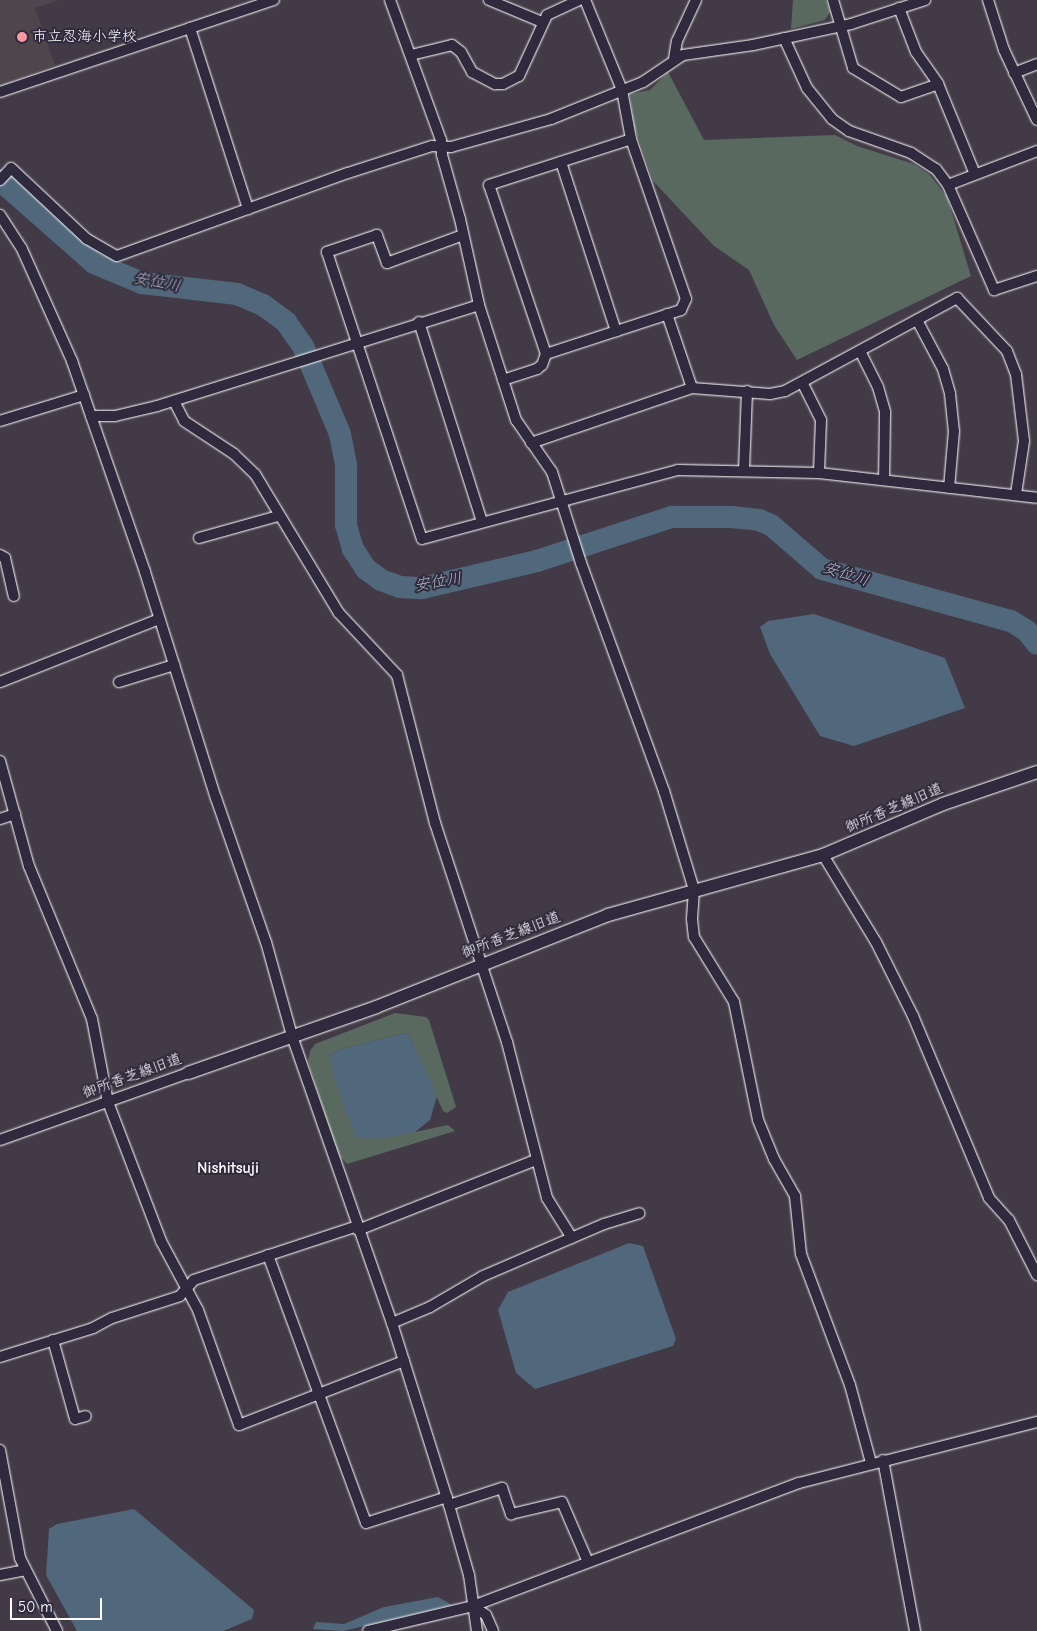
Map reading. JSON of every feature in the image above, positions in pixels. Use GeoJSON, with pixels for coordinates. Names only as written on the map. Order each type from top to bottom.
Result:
{"type":"FeatureCollection","features":[{"type":"Feature","properties":{"kind":"street"},"geometry":{"type":"LineString","coordinates":[[0,92],[272,0]]}},
{"type":"Feature","properties":{"kind":"street"},"geometry":{"type":"LineString","coordinates":[[390,0],[412,55],[441,147],[464,235],[479,305],[516,420],[552,472],[580,563],[647,740],[694,890],[692,919],[694,937],[734,1002],[758,1120],[774,1160],[795,1196],[803,1263],[850,1385],[871,1463]]}},
{"type":"Feature","properties":{"kind":"street"},"geometry":{"type":"LineString","coordinates":[[489,0],[542,22]]}},
{"type":"Feature","properties":{"kind":"street"},"geometry":{"type":"LineString","coordinates":[[412,55],[441,45],[452,45],[461,52],[472,72],[495,84],[503,84],[518,76],[542,22],[552,11],[580,0]]}},
{"type":"Feature","properties":{"kind":"street"},"geometry":{"type":"LineString","coordinates":[[546,354],[680,310],[686,299],[631,139],[622,90],[585,0]]}},
{"type":"Feature","properties":{"kind":"street"},"geometry":{"type":"LineString","coordinates":[[674,59],[677,41],[696,0]]}},
{"type":"Feature","properties":{"kind":"street"},"geometry":{"type":"LineString","coordinates":[[832,0],[853,68],[901,98],[938,84]]}},
{"type":"Feature","properties":{"kind":"street"},"geometry":{"type":"LineString","coordinates":[[3,177],[11,168],[79,233],[117,256],[357,170],[432,146],[441,147],[515,131],[643,82],[674,59],[697,51],[784,38],[840,26],[925,0]]}},
{"type":"Feature","properties":{"kind":"street"},"geometry":{"type":"LineString","coordinates":[[988,0],[1014,73],[1037,120]]}},
{"type":"Feature","properties":{"kind":"street"},"geometry":{"type":"LineString","coordinates":[[899,8],[916,52],[938,84],[975,174]]}},
{"type":"Feature","properties":{"kind":"street"},"geometry":{"type":"LineString","coordinates":[[190,28],[248,209]]}},
{"type":"Feature","properties":{"kind":"street"},"geometry":{"type":"LineString","coordinates":[[784,38],[807,88],[832,119],[867,139],[924,160],[948,184],[994,290],[1037,276]]}},
{"type":"Feature","properties":{"kind":"street"},"geometry":{"type":"LineString","coordinates":[[1014,73],[1037,64]]}},
{"type":"Feature","properties":{"kind":"street"},"geometry":{"type":"LineString","coordinates":[[503,380],[537,369],[542,365],[546,354],[489,185],[631,139]]}},
{"type":"Feature","properties":{"kind":"street"},"geometry":{"type":"LineString","coordinates":[[948,184],[1037,152]]}},
{"type":"Feature","properties":{"kind":"street"},"geometry":{"type":"LineString","coordinates":[[561,162],[616,331]]}},
{"type":"Feature","properties":{"kind":"street"},"geometry":{"type":"LineString","coordinates":[[0,215],[34,274],[84,395],[266,942],[292,1036],[392,1323],[470,1575],[477,1631]]}},
{"type":"Feature","properties":{"kind":"street"},"geometry":{"type":"LineString","coordinates":[[0,234],[9,228]]}},
{"type":"Feature","properties":{"kind":"street"},"geometry":{"type":"LineString","coordinates":[[464,235],[387,263],[377,235],[327,252],[422,539],[661,473],[693,469],[819,473],[1016,494],[1037,498]]}},
{"type":"Feature","properties":{"kind":"street"},"geometry":{"type":"LineString","coordinates":[[531,442],[692,388],[778,393],[803,384],[957,298],[1007,352],[1021,396],[1023,449],[1016,494]]}},
{"type":"Feature","properties":{"kind":"street"},"geometry":{"type":"LineString","coordinates":[[91,416],[115,416],[174,401],[358,341],[479,305]]}},
{"type":"Feature","properties":{"kind":"street"},"geometry":{"type":"LineString","coordinates":[[668,314],[692,388]]}},
{"type":"Feature","properties":{"kind":"street"},"geometry":{"type":"LineString","coordinates":[[917,320],[943,369],[950,394],[954,424],[949,488]]}},
{"type":"Feature","properties":{"kind":"street"},"geometry":{"type":"LineString","coordinates":[[419,322],[482,522]]}},
{"type":"Feature","properties":{"kind":"street"},"geometry":{"type":"LineString","coordinates":[[860,351],[878,387],[885,412],[884,480]]}},
{"type":"Feature","properties":{"kind":"street"},"geometry":{"type":"LineString","coordinates":[[803,384],[821,420],[819,473]]}},
{"type":"Feature","properties":{"kind":"street"},"geometry":{"type":"LineString","coordinates":[[744,470],[747,392]]}},
{"type":"Feature","properties":{"kind":"street"},"geometry":{"type":"LineString","coordinates":[[0,421],[84,395]]}},
{"type":"Feature","properties":{"kind":"street"},"geometry":{"type":"LineString","coordinates":[[174,401],[184,421],[245,463],[255,474],[278,516],[339,613],[397,675],[435,823],[516,1072],[536,1160],[547,1198],[572,1238]]}},
{"type":"Feature","properties":{"kind":"street"},"geometry":{"type":"LineString","coordinates":[[199,538],[278,516]]}},
{"type":"Feature","properties":{"kind":"street"},"geometry":{"type":"LineString","coordinates":[[0,555],[5,558],[14,596]]}},
{"type":"Feature","properties":{"kind":"street"},"geometry":{"type":"LineString","coordinates":[[0,682],[159,619]]}},
{"type":"Feature","properties":{"kind":"street"},"geometry":{"type":"LineString","coordinates":[[119,682],[174,665]]}},
{"type":"Feature","properties":{"kind":"street"},"geometry":{"type":"LineString","coordinates":[[0,762],[38,891],[92,1019],[108,1102],[161,1240],[188,1288],[239,1425],[319,1396],[404,1361]]}},
{"type":"Feature","properties":{"kind":"street","name":"御所香芝線旧道"},"geometry":{"type":"LineString","coordinates":[[0,1140],[376,1007],[608,916],[823,854],[943,804],[1037,772]]}},
{"type":"Feature","properties":{"kind":"street"},"geometry":{"type":"LineString","coordinates":[[0,819],[15,814]]}},
{"type":"Feature","properties":{"kind":"street"},"geometry":{"type":"LineString","coordinates":[[823,854],[876,942],[913,1016],[989,1198],[1009,1220],[1037,1275]]}},
{"type":"Feature","properties":{"kind":"street"},"geometry":{"type":"LineString","coordinates":[[0,1357],[180,1296],[194,1280],[358,1228],[536,1160]]}},
{"type":"Feature","properties":{"kind":"street"},"geometry":{"type":"LineString","coordinates":[[392,1323],[430,1307],[483,1276],[572,1238],[639,1213]]}},
{"type":"Feature","properties":{"kind":"street"},"geometry":{"type":"LineString","coordinates":[[268,1255],[366,1523],[502,1488],[511,1514],[562,1502],[588,1562]]}},
{"type":"Feature","properties":{"kind":"street"},"geometry":{"type":"LineString","coordinates":[[54,1340],[75,1419],[86,1416]]}},
{"type":"Feature","properties":{"kind":"street"},"geometry":{"type":"LineString","coordinates":[[368,1631],[474,1606],[774,1491],[871,1463],[1037,1422]]}},
{"type":"Feature","properties":{"kind":"street"},"geometry":{"type":"LineString","coordinates":[[0,1450],[25,1570],[57,1631]]}},
{"type":"Feature","properties":{"kind":"street"},"geometry":{"type":"LineString","coordinates":[[883,1460],[916,1631]]}},
{"type":"Feature","properties":{"kind":"street"},"geometry":{"type":"LineString","coordinates":[[0,1575],[25,1570]]}},
{"type":"Feature","properties":{"kind":"street"},"geometry":{"type":"LineString","coordinates":[[474,1606],[486,1615],[492,1631]]}},
{"type":"Feature","properties":{"kind":"shaded area","name":"市立忍海小学校"},"geometry":{"type":"Polygon","coordinates":[[[0,0],[59,0],[35,8],[55,65],[0,86],[0,0]]]}},
{"type":"Feature","properties":{"kind":"green space"},"geometry":{"type":"Polygon","coordinates":[[[793,0],[826,0],[830,12],[825,20],[791,29],[793,0]]]}},
{"type":"Feature","properties":{"kind":"green space"},"geometry":{"type":"Polygon","coordinates":[[[668,72],[704,140],[835,135],[857,146],[914,164],[929,174],[947,197],[971,276],[797,360],[774,325],[749,270],[714,246],[653,181],[634,126],[630,94],[650,90],[668,72]]]}},
{"type":"Feature","properties":{"kind":"green space"},"geometry":{"type":"Polygon","coordinates":[[[395,1013],[426,1017],[429,1020],[456,1107],[447,1113],[443,1111],[409,1035],[405,1033],[338,1050],[330,1056],[415,1132],[448,1125],[455,1131],[347,1164],[338,1154],[308,1061],[310,1051],[315,1044],[395,1013]]]}},
{"type":"Feature","properties":{"kind":"water"},"geometry":{"type":"Polygon","coordinates":[[[814,614],[945,658],[965,708],[854,746],[820,736],[770,654],[760,627],[768,621],[814,614]]]}},
{"type":"Feature","properties":{"kind":"water"},"geometry":{"type":"Polygon","coordinates":[[[405,1033],[409,1035],[437,1096],[430,1120],[415,1132],[377,1139],[356,1137],[336,1083],[330,1056],[338,1050],[405,1033]]]}},
{"type":"Feature","properties":{"kind":"water"},"geometry":{"type":"Polygon","coordinates":[[[629,1243],[643,1246],[676,1339],[673,1346],[535,1389],[516,1373],[498,1310],[508,1292],[629,1243]]]}},
{"type":"Feature","properties":{"kind":"water"},"geometry":{"type":"Polygon","coordinates":[[[134,1509],[254,1610],[252,1619],[223,1631],[77,1631],[46,1575],[49,1529],[57,1524],[134,1509]]]}},
{"type":"Feature","properties":{"kind":"water"},"geometry":{"type":"Polygon","coordinates":[[[438,1597],[452,1605],[343,1631],[313,1629],[316,1622],[344,1624],[384,1607],[438,1597]]]}},
{"type":"Feature","properties":{"kind":"waterway","name":"安位川"},"geometry":{"type":"LineString","coordinates":[[0,180],[94,263],[142,283],[237,294],[263,305],[286,322],[303,346],[340,434],[346,466],[346,525],[353,549],[366,569],[381,580],[400,587],[422,588],[537,561],[672,517],[731,517],[759,520],[771,525],[822,569],[1011,621],[1027,631],[1037,644]]}},
{"type":"Feature","properties":{"kind":"place","name":"市立忍海小学校"},"geometry":{"type":"Point","coordinates":[22,37]}},
{"type":"Feature","properties":{"kind":"district","name":"Nishitsuji"},"geometry":{"type":"Point","coordinates":[228,1168]}}]}
